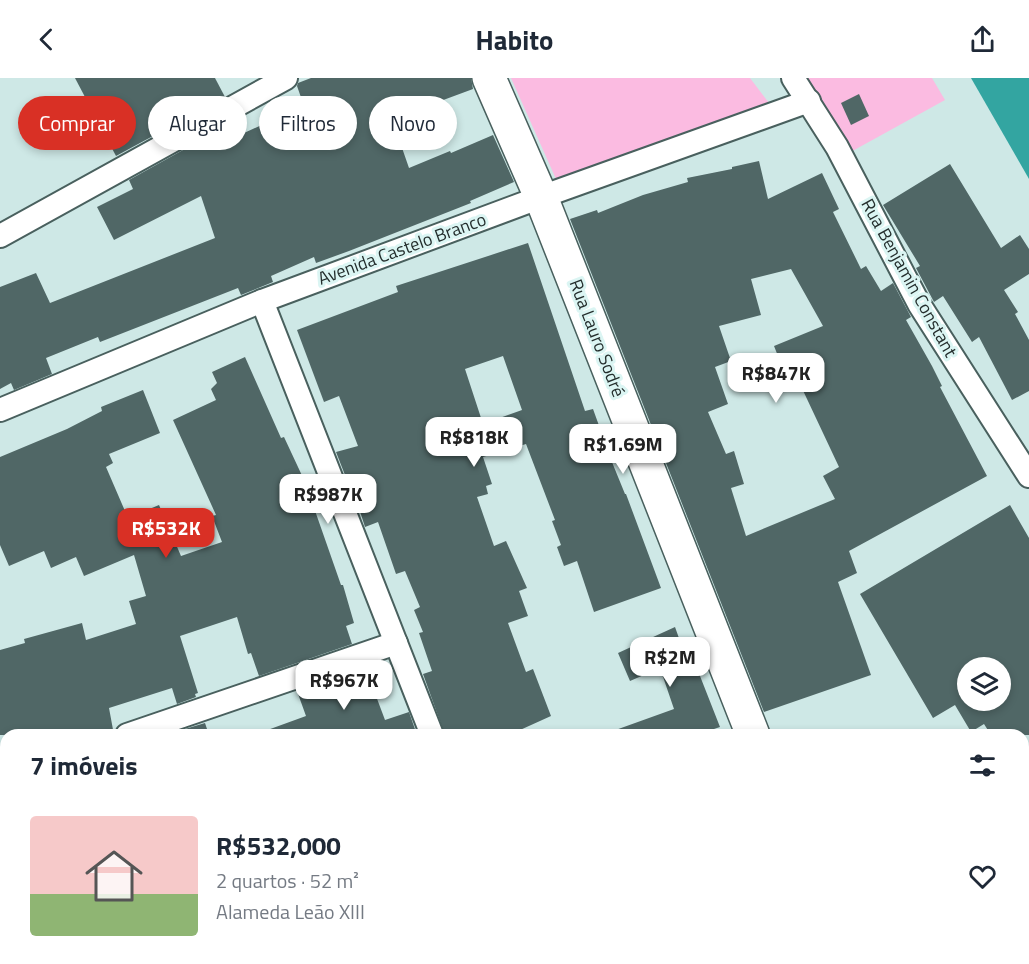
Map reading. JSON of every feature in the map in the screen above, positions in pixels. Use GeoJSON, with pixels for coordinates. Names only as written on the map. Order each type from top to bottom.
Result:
{"type":"FeatureCollection","features":[{"type":"Feature","properties":{"kind":"street"},"geometry":{"type":"LineString","coordinates":[[0,236],[286,78]]}},
{"type":"Feature","properties":{"kind":"street","name":"Rua Lauro Sodré"},"geometry":{"type":"LineString","coordinates":[[489,78],[541,197],[751,729]]}},
{"type":"Feature","properties":{"kind":"street","name":"Rua Benjamin Constant"},"geometry":{"type":"LineString","coordinates":[[793,78],[837,147],[919,304],[1029,476]]}},
{"type":"Feature","properties":{"kind":"street","name":"Avenida Castelo Branco"},"geometry":{"type":"LineString","coordinates":[[0,410],[262,301],[541,197],[809,101]]}},
{"type":"Feature","properties":{"kind":"street"},"geometry":{"type":"LineString","coordinates":[[262,301],[430,729]]}},
{"type":"Feature","properties":{"kind":"street"},"geometry":{"type":"LineString","coordinates":[[145,729],[396,643]]}},
{"type":"Feature","properties":{"kind":"shaded area"},"geometry":{"type":"Polygon","coordinates":[[[511,78],[750,78],[772,107],[556,179],[511,78]]]}},
{"type":"Feature","properties":{"kind":"shaded area"},"geometry":{"type":"Polygon","coordinates":[[[800,78],[932,78],[945,100],[847,154],[800,78]]]}},
{"type":"Feature","properties":{"kind":"water"},"geometry":{"type":"Polygon","coordinates":[[[971,78],[1029,78],[1029,179],[971,78]]]}},
{"type":"Feature","properties":{"kind":"building"},"geometry":{"type":"Polygon","coordinates":[[[75,78],[215,78],[224,96],[148,96],[148,139],[136,145],[136,96],[84,96],[75,78]]]}},
{"type":"Feature","properties":{"kind":"building"},"geometry":{"type":"Polygon","coordinates":[[[311,78],[471,78],[473,89],[454,96],[369,96],[369,150],[403,150],[409,168],[493,135],[514,182],[470,201],[471,203],[349,251],[316,263],[314,257],[271,276],[273,282],[241,295],[238,288],[100,342],[98,337],[46,358],[52,374],[14,390],[11,383],[0,389],[0,287],[36,273],[50,303],[215,238],[201,196],[114,240],[97,207],[133,189],[129,180],[183,150],[247,150],[247,132],[259,126],[259,150],[357,150],[357,96],[300,96],[298,83],[311,78]]]}},
{"type":"Feature","properties":{"kind":"building"},"geometry":{"type":"Polygon","coordinates":[[[859,94],[869,116],[851,125],[841,103],[859,94]]]}},
{"type":"Feature","properties":{"kind":"building"},"geometry":{"type":"Polygon","coordinates":[[[113,150],[127,150],[116,156],[113,150]]]}},
{"type":"Feature","properties":{"kind":"building"},"geometry":{"type":"Polygon","coordinates":[[[759,161],[768,199],[822,173],[839,209],[833,212],[861,269],[866,266],[881,291],[893,283],[911,317],[906,320],[932,366],[942,386],[940,387],[987,476],[849,551],[857,573],[838,582],[871,675],[764,712],[570,219],[597,210],[598,213],[643,195],[688,182],[687,178],[732,169],[732,167],[759,161]],[[791,269],[751,279],[761,315],[719,326],[731,361],[715,367],[728,404],[708,412],[726,454],[734,451],[744,484],[731,488],[746,536],[835,499],[823,476],[839,467],[799,382],[790,386],[774,346],[823,326],[791,269]]]}},
{"type":"Feature","properties":{"kind":"building"},"geometry":{"type":"Polygon","coordinates":[[[950,164],[1001,248],[1020,235],[1029,249],[1029,274],[1004,290],[1018,312],[1015,314],[1029,340],[1029,391],[1012,400],[979,337],[972,342],[943,296],[934,302],[916,268],[920,266],[883,205],[950,164]]]}},
{"type":"Feature","properties":{"kind":"building"},"geometry":{"type":"Polygon","coordinates":[[[528,243],[585,411],[593,409],[661,588],[594,612],[577,561],[564,566],[557,547],[561,545],[552,521],[555,520],[526,444],[483,457],[492,484],[486,486],[488,494],[477,497],[494,546],[506,541],[527,588],[519,591],[528,616],[508,623],[526,672],[533,669],[551,716],[522,729],[443,729],[423,674],[432,671],[419,633],[423,632],[414,610],[420,607],[405,571],[396,574],[378,522],[365,527],[348,474],[345,475],[336,452],[358,446],[339,396],[324,402],[297,330],[398,292],[396,286],[528,243]],[[503,356],[465,369],[483,424],[522,410],[503,356]]]}},
{"type":"Feature","properties":{"kind":"building"},"geometry":{"type":"Polygon","coordinates":[[[245,357],[281,438],[284,437],[305,482],[341,585],[343,585],[354,623],[346,626],[352,644],[259,676],[251,653],[248,654],[237,617],[180,636],[198,693],[195,694],[196,697],[177,704],[172,688],[109,708],[113,729],[0,729],[0,650],[25,643],[24,639],[82,623],[86,640],[136,624],[129,601],[146,596],[134,555],[84,576],[76,557],[51,568],[44,551],[9,566],[0,545],[0,457],[67,429],[102,411],[101,407],[143,390],[160,433],[109,454],[113,463],[106,467],[128,518],[159,505],[181,556],[222,542],[212,516],[216,515],[173,420],[216,400],[211,389],[217,383],[212,372],[245,357]]]}},
{"type":"Feature","properties":{"kind":"building"},"geometry":{"type":"Polygon","coordinates":[[[1010,505],[1029,538],[1029,729],[987,729],[984,724],[976,729],[969,729],[959,711],[1011,711],[1011,657],[957,657],[957,708],[955,705],[933,718],[860,594],[1010,505]]]}},
{"type":"Feature","properties":{"kind":"building"},"geometry":{"type":"Polygon","coordinates":[[[675,627],[685,655],[691,653],[720,727],[714,729],[618,729],[674,709],[660,668],[630,681],[618,653],[675,627]]]}},
{"type":"Feature","properties":{"kind":"building"},"geometry":{"type":"Polygon","coordinates":[[[360,670],[364,683],[370,680],[385,720],[409,712],[415,729],[270,729],[306,716],[297,691],[360,670]]]}},
{"type":"Feature","properties":{"kind":"building"},"geometry":{"type":"Polygon","coordinates":[[[205,723],[207,729],[185,729],[205,723]]]}}]}
